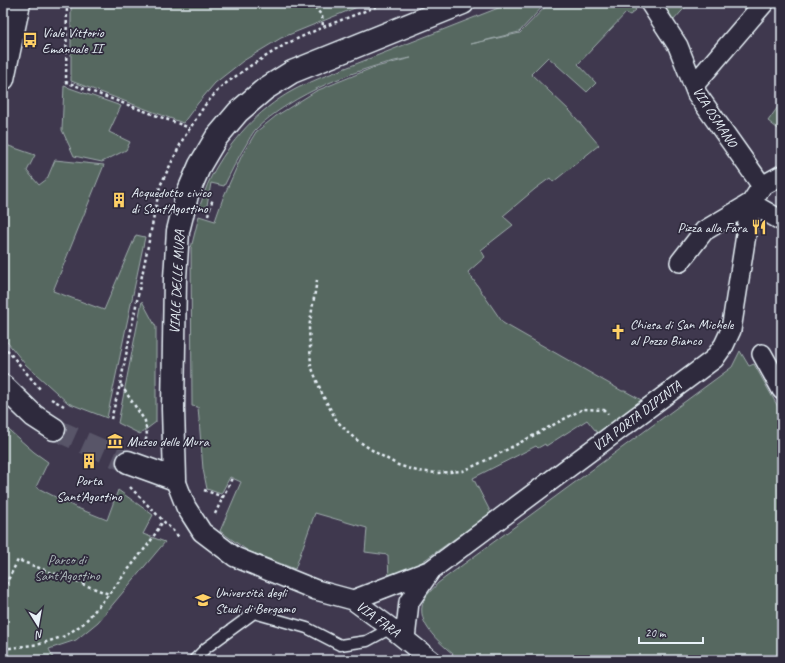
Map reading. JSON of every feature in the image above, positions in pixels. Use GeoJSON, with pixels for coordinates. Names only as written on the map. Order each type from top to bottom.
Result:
{"type":"FeatureCollection","features":[{"type":"Feature","properties":{"kind":"street"},"geometry":{"type":"LineString","coordinates":[[3,79],[19,3]]}},
{"type":"Feature","properties":{"kind":"street","name":"VIALE DELLE MURA"},"geometry":{"type":"LineString","coordinates":[[175,479],[173,409],[175,278],[178,231],[187,195],[200,166],[216,138],[238,112],[265,89],[292,72],[463,3]]}},
{"type":"Feature","properties":{"kind":"street","name":"VIA OSMANO"},"geometry":{"type":"LineString","coordinates":[[650,3],[678,46],[697,94],[762,186]]}},
{"type":"Feature","properties":{"kind":"street"},"geometry":{"type":"LineString","coordinates":[[694,85],[764,3]]}},
{"type":"Feature","properties":{"kind":"street","name":"VIA PORTA DIPINTA"},"geometry":{"type":"LineString","coordinates":[[353,600],[431,570],[714,359],[724,345],[731,330],[751,203],[762,186],[782,175]]}},
{"type":"Feature","properties":{"kind":"street"},"geometry":{"type":"LineString","coordinates":[[680,262],[704,231],[751,203],[782,221]]}},
{"type":"Feature","properties":{"kind":"street"},"geometry":{"type":"LineString","coordinates":[[762,354],[782,390]]}},
{"type":"Feature","properties":{"kind":"street"},"geometry":{"type":"LineString","coordinates":[[3,386],[34,416],[54,429]]}},
{"type":"Feature","properties":{"kind":"street"},"geometry":{"type":"LineString","coordinates":[[128,462],[175,479]]}},
{"type":"Feature","properties":{"kind":"street","name":"VIA FARA"},"geometry":{"type":"LineString","coordinates":[[175,479],[186,507],[202,532],[235,557],[316,590],[353,600],[398,633],[431,660]]}},
{"type":"Feature","properties":{"kind":"street","name":"VIA PORTA DIPINTA"},"geometry":{"type":"LineString","coordinates":[[398,633],[409,602],[431,570]]}},
{"type":"Feature","properties":{"kind":"lane"},"geometry":{"type":"LineString","coordinates":[[194,660],[206,648],[254,613],[307,628],[340,645],[367,641],[398,633]]}},
{"type":"Feature","properties":{"kind":"path"},"geometry":{"type":"LineString","coordinates":[[67,3],[66,82],[190,128]]}},
{"type":"Feature","properties":{"kind":"path"},"geometry":{"type":"LineString","coordinates":[[318,3],[314,6],[322,16],[322,28]]}},
{"type":"Feature","properties":{"kind":"path"},"geometry":{"type":"LineString","coordinates":[[208,216],[213,198]]}},
{"type":"Feature","properties":{"kind":"path"},"geometry":{"type":"LineString","coordinates":[[317,280],[309,328],[312,366],[323,396],[338,421],[354,438],[375,452],[398,464],[417,471],[437,473],[463,471],[493,457],[583,409],[604,410],[622,428]]}},
{"type":"Feature","properties":{"kind":"path"},"geometry":{"type":"LineString","coordinates":[[3,345],[42,391]]}},
{"type":"Feature","properties":{"kind":"path"},"geometry":{"type":"LineString","coordinates":[[120,385],[145,421],[147,435],[145,443],[141,444]]}},
{"type":"Feature","properties":{"kind":"path"},"geometry":{"type":"LineString","coordinates":[[47,397],[64,406]]}},
{"type":"Feature","properties":{"kind":"path"},"geometry":{"type":"LineString","coordinates":[[213,518],[232,478]]}},
{"type":"Feature","properties":{"kind":"path"},"geometry":{"type":"LineString","coordinates":[[204,490],[223,497]]}},
{"type":"Feature","properties":{"kind":"path"},"geometry":{"type":"LineString","coordinates":[[3,649],[40,644],[65,636],[84,624],[150,542],[163,521]]}},
{"type":"Feature","properties":{"kind":"path"},"geometry":{"type":"LineString","coordinates":[[3,590],[18,560],[109,594]]}},
{"type":"Feature","properties":{"kind":"green space"},"geometry":{"type":"Polygon","coordinates":[[[71,3],[367,3],[281,38],[243,61],[215,83],[183,123],[71,81],[71,3]]]}},
{"type":"Feature","properties":{"kind":"green space"},"geometry":{"type":"Polygon","coordinates":[[[511,3],[546,3],[519,32],[471,44],[520,33],[549,3],[630,3],[636,10],[630,15],[626,13],[578,64],[596,83],[587,92],[548,57],[531,74],[570,111],[599,145],[553,182],[550,178],[535,189],[503,216],[513,225],[481,250],[485,257],[468,272],[503,323],[622,391],[625,391],[645,402],[599,435],[587,420],[546,446],[545,444],[538,448],[536,446],[473,478],[491,513],[419,564],[389,581],[388,555],[365,552],[367,528],[315,513],[295,569],[248,551],[220,531],[241,482],[230,477],[221,494],[207,489],[203,469],[198,407],[192,406],[191,248],[199,216],[215,221],[223,198],[242,155],[256,132],[276,116],[316,91],[372,68],[411,58],[371,67],[349,75],[307,94],[287,105],[270,117],[253,133],[224,186],[211,183],[206,211],[199,208],[209,181],[226,151],[256,117],[292,91],[320,78],[511,3]]]}},
{"type":"Feature","properties":{"kind":"green space"},"geometry":{"type":"Polygon","coordinates":[[[663,3],[689,3],[673,21],[663,3]]]}},
{"type":"Feature","properties":{"kind":"green space"},"geometry":{"type":"Polygon","coordinates":[[[64,86],[121,106],[109,132],[130,142],[126,150],[102,162],[74,156],[62,130],[64,86]]]}},
{"type":"Feature","properties":{"kind":"green space"},"geometry":{"type":"Polygon","coordinates":[[[782,101],[782,132],[768,121],[782,101]]]}},
{"type":"Feature","properties":{"kind":"green space"},"geometry":{"type":"Polygon","coordinates":[[[6,145],[35,155],[27,171],[39,185],[47,179],[55,160],[104,165],[53,291],[104,310],[136,235],[145,237],[107,418],[68,403],[25,364],[3,337],[3,159],[6,145]]]}},
{"type":"Feature","properties":{"kind":"green space"},"geometry":{"type":"Polygon","coordinates":[[[142,301],[156,327],[156,422],[140,434],[118,423],[142,301]]]}},
{"type":"Feature","properties":{"kind":"green space"},"geometry":{"type":"Polygon","coordinates":[[[740,351],[749,366],[754,364],[782,414],[782,660],[460,660],[432,634],[426,626],[422,609],[425,598],[438,583],[732,367],[740,351]]]}},
{"type":"Feature","properties":{"kind":"green space","name":"Parco di Sant'Agostino"},"geometry":{"type":"Polygon","coordinates":[[[3,425],[48,462],[36,487],[75,507],[107,520],[118,490],[153,515],[143,534],[165,542],[98,622],[76,640],[49,649],[54,660],[3,660],[3,425]]]}},
{"type":"Feature","properties":{"kind":"tunnel"},"geometry":{"type":"LineString","coordinates":[[54,429],[128,462]]}},
{"type":"Feature","properties":{"kind":"place","name":"Viale Vittorio Emanuale II"},"geometry":{"type":"Point","coordinates":[30,40]}},
{"type":"Feature","properties":{"kind":"place","name":"Acquedotto civico di Sant'Agostino"},"geometry":{"type":"Point","coordinates":[119,200]}},
{"type":"Feature","properties":{"kind":"place","name":"Pizza alla Fara"},"geometry":{"type":"Point","coordinates":[759,227]}},
{"type":"Feature","properties":{"kind":"place","name":"Chiesa di San Michele al Pozzo Bianco"},"geometry":{"type":"Point","coordinates":[618,332]}},
{"type":"Feature","properties":{"kind":"place","name":"Museo delle Mura"},"geometry":{"type":"Point","coordinates":[115,441]}},
{"type":"Feature","properties":{"kind":"place","name":"Porta Sant'Agostino"},"geometry":{"type":"Point","coordinates":[89,461]}},
{"type":"Feature","properties":{"kind":"place","name":"Università degli Studi di Bergamo"},"geometry":{"type":"Point","coordinates":[203,600]}}]}
